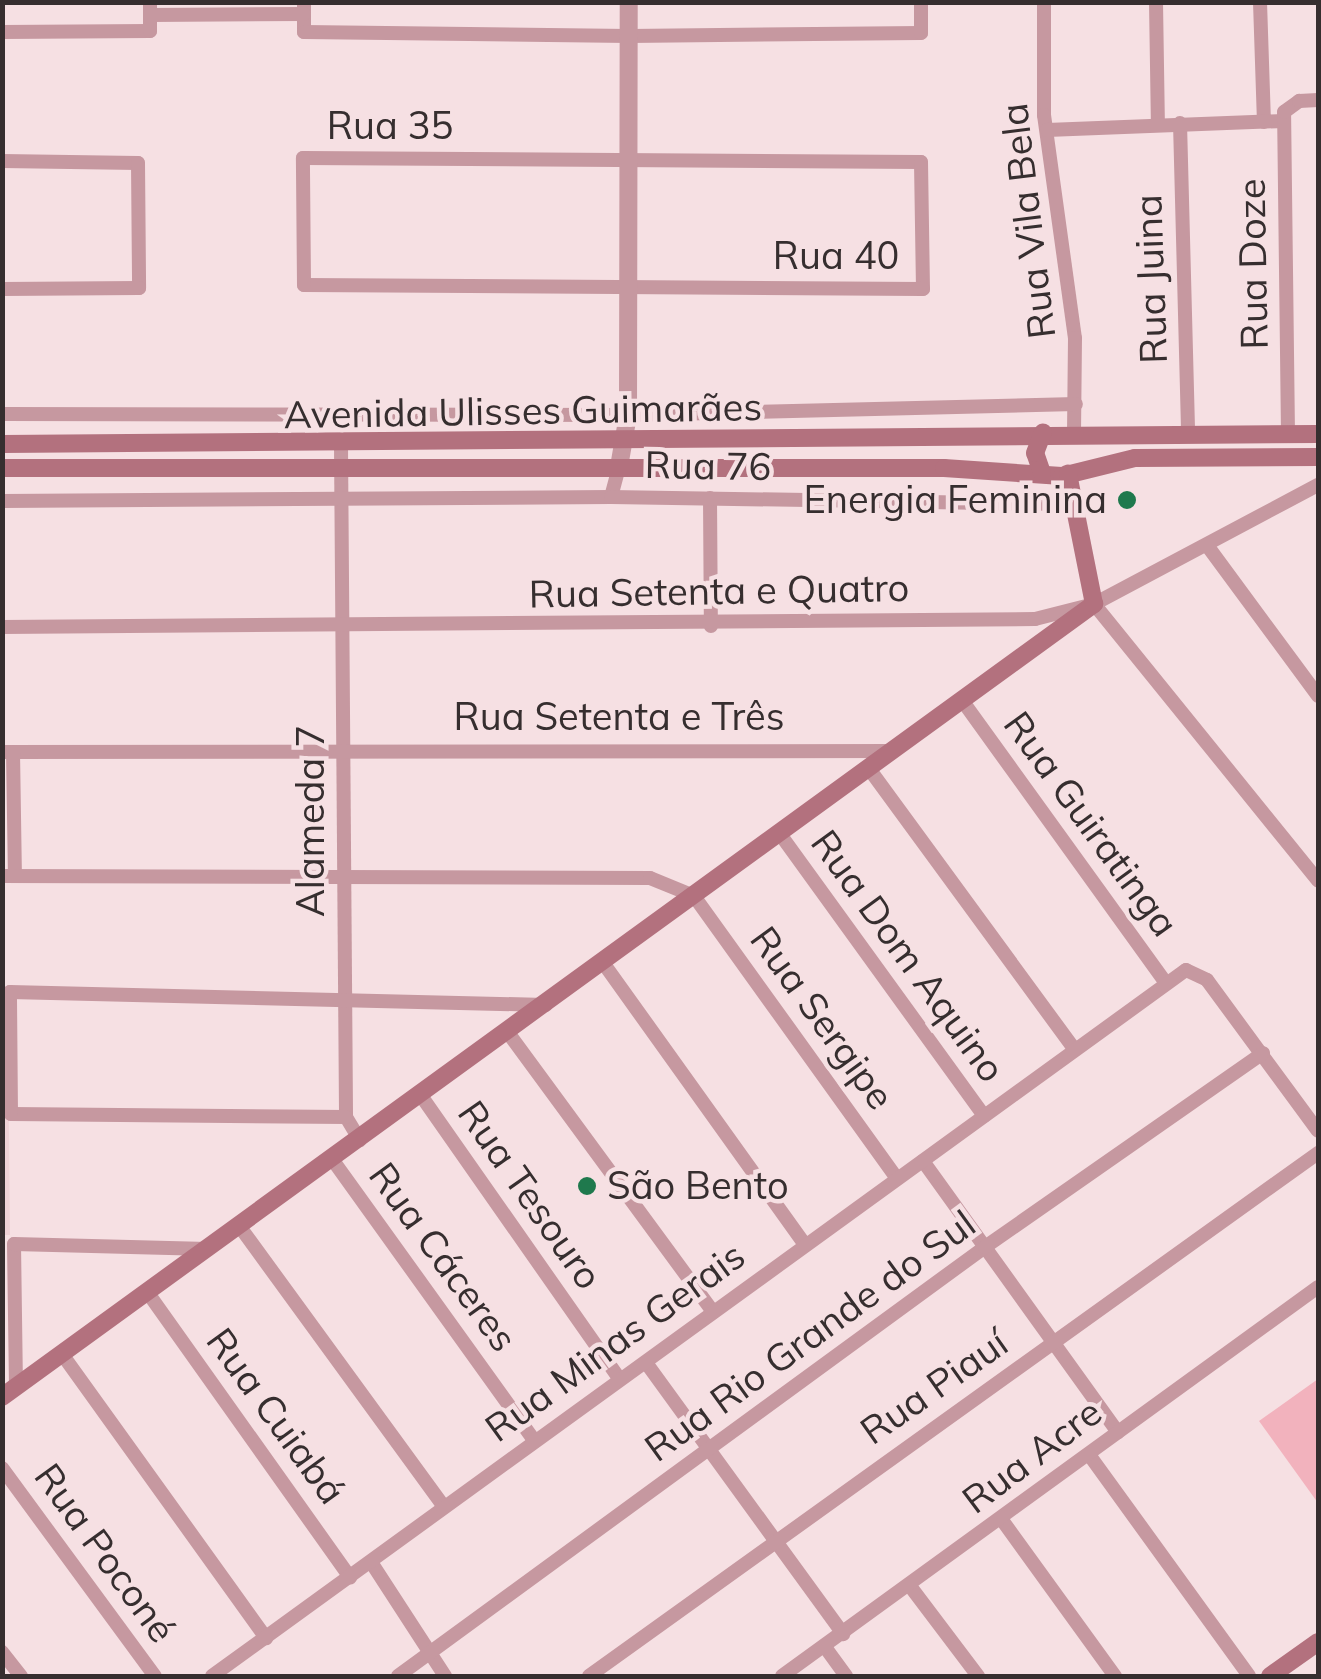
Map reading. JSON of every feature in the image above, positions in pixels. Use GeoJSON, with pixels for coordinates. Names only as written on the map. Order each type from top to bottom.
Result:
{"type":"FeatureCollection","features":[{"type":"Feature","properties":{"kind":"main road","name":"Avenida Ulisses Guimarães"},"geometry":{"type":"LineString","coordinates":[[2,444],[341,446],[1043,432],[1318,434]]}},
{"type":"Feature","properties":{"kind":"main road"},"geometry":{"type":"LineString","coordinates":[[1042,474],[1035,453],[1043,432]]}},
{"type":"Feature","properties":{"kind":"main road"},"geometry":{"type":"LineString","coordinates":[[9,1392],[509,1034],[1094,604],[1074,504],[1074,433]]}},
{"type":"Feature","properties":{"kind":"main road","name":"Avenida Ulisses Guimarães"},"geometry":{"type":"LineString","coordinates":[[2,468],[620,467],[1042,474],[1136,458],[1318,457]]}},
{"type":"Feature","properties":{"kind":"main road"},"geometry":{"type":"LineString","coordinates":[[1283,1673],[1318,1642]]}},
{"type":"Feature","properties":{"kind":"street"},"geometry":{"type":"LineString","coordinates":[[611,497],[628,415],[629,2]]}},
{"type":"Feature","properties":{"kind":"street"},"geometry":{"type":"LineString","coordinates":[[2,32],[150,31],[150,9],[304,8],[304,32],[629,36],[921,33],[921,2]]}},
{"type":"Feature","properties":{"kind":"street","name":"Rua Vila Bela"},"geometry":{"type":"LineString","coordinates":[[1044,2],[1047,130],[1075,338],[1074,433]]}},
{"type":"Feature","properties":{"kind":"street"},"geometry":{"type":"LineString","coordinates":[[1156,2],[1158,123]]}},
{"type":"Feature","properties":{"kind":"street"},"geometry":{"type":"LineString","coordinates":[[1260,2],[1264,122]]}},
{"type":"Feature","properties":{"kind":"street"},"geometry":{"type":"LineString","coordinates":[[1047,130],[1180,122],[1284,122],[1284,112],[1299,101],[1318,100]]}},
{"type":"Feature","properties":{"kind":"street","name":"Rua Juina"},"geometry":{"type":"LineString","coordinates":[[1180,122],[1188,435]]}},
{"type":"Feature","properties":{"kind":"street","name":"Rua Doze"},"geometry":{"type":"LineString","coordinates":[[1284,122],[1288,434]]}},
{"type":"Feature","properties":{"kind":"street","name":"Rua 35"},"geometry":{"type":"LineString","coordinates":[[629,160],[302,158],[304,285],[629,287]]}},
{"type":"Feature","properties":{"kind":"street","name":"Rua 40"},"geometry":{"type":"LineString","coordinates":[[629,160],[921,162],[922,289],[629,287]]}},
{"type":"Feature","properties":{"kind":"street"},"geometry":{"type":"LineString","coordinates":[[2,161],[138,163],[139,288],[2,289]]}},
{"type":"Feature","properties":{"kind":"street"},"geometry":{"type":"LineString","coordinates":[[2,414],[628,415],[1076,404]]}},
{"type":"Feature","properties":{"kind":"street","name":"Alameda 7"},"geometry":{"type":"LineString","coordinates":[[341,446],[346,1117],[360,1140]]}},
{"type":"Feature","properties":{"kind":"street","name":"Rua Setenta e Quatro"},"geometry":{"type":"LineString","coordinates":[[2,627],[711,626],[1034,619],[1094,604],[1316,494]]}},
{"type":"Feature","properties":{"kind":"street","name":"Rua 76"},"geometry":{"type":"LineString","coordinates":[[2,501],[611,497],[1074,504]]}},
{"type":"Feature","properties":{"kind":"street"},"geometry":{"type":"LineString","coordinates":[[710,498],[711,626]]}},
{"type":"Feature","properties":{"kind":"street"},"geometry":{"type":"LineString","coordinates":[[1209,548],[1318,696]]}},
{"type":"Feature","properties":{"kind":"street"},"geometry":{"type":"LineString","coordinates":[[1094,604],[1318,881]]}},
{"type":"Feature","properties":{"kind":"street","name":"Rua Guiratinga"},"geometry":{"type":"LineString","coordinates":[[964,703],[1166,983]]}},
{"type":"Feature","properties":{"kind":"street","name":"Rua Setenta e Três"},"geometry":{"type":"LineString","coordinates":[[8,752],[345,748],[893,751]]}},
{"type":"Feature","properties":{"kind":"street"},"geometry":{"type":"LineString","coordinates":[[8,752],[9,876],[650,878],[694,896]]}},
{"type":"Feature","properties":{"kind":"street"},"geometry":{"type":"LineString","coordinates":[[870,770],[1074,1049]]}},
{"type":"Feature","properties":{"kind":"street","name":"Rua Dom Aquino"},"geometry":{"type":"LineString","coordinates":[[780,834],[984,1116]]}},
{"type":"Feature","properties":{"kind":"street","name":"Rua Sergipe"},"geometry":{"type":"LineString","coordinates":[[694,896],[896,1179]]}},
{"type":"Feature","properties":{"kind":"street"},"geometry":{"type":"LineString","coordinates":[[604,964],[804,1243]]}},
{"type":"Feature","properties":{"kind":"street"},"geometry":{"type":"LineString","coordinates":[[1166,983],[1186,970],[1207,980],[1318,1131]]}},
{"type":"Feature","properties":{"kind":"street","name":"Rua Minas Gerais"},"geometry":{"type":"LineString","coordinates":[[212,1676],[1166,983]]}},
{"type":"Feature","properties":{"kind":"street"},"geometry":{"type":"LineString","coordinates":[[346,1117],[11,1114],[6,1013],[10,992],[546,1005]]}},
{"type":"Feature","properties":{"kind":"street"},"geometry":{"type":"LineString","coordinates":[[509,1034],[713,1312]]}},
{"type":"Feature","properties":{"kind":"street","name":"Rua Rio Grande do Sul"},"geometry":{"type":"LineString","coordinates":[[398,1676],[985,1247],[1264,1053]]}},
{"type":"Feature","properties":{"kind":"street","name":"Rua Tesouro"},"geometry":{"type":"LineString","coordinates":[[422,1096],[620,1380]]}},
{"type":"Feature","properties":{"kind":"street","name":"Rua Piauí"},"geometry":{"type":"LineString","coordinates":[[589,1676],[1318,1153]]}},
{"type":"Feature","properties":{"kind":"street","name":"Rua Cáceres"},"geometry":{"type":"LineString","coordinates":[[332,1159],[535,1441]]}},
{"type":"Feature","properties":{"kind":"street"},"geometry":{"type":"LineString","coordinates":[[923,1161],[1118,1432]]}},
{"type":"Feature","properties":{"kind":"street"},"geometry":{"type":"LineString","coordinates":[[240,1227],[444,1507]]}},
{"type":"Feature","properties":{"kind":"street"},"geometry":{"type":"LineString","coordinates":[[9,1392],[14,1244],[208,1248]]}},
{"type":"Feature","properties":{"kind":"street","name":"Rua Acre"},"geometry":{"type":"LineString","coordinates":[[782,1676],[1090,1456],[1318,1286]]}},
{"type":"Feature","properties":{"kind":"street","name":"Rua Cuiabá"},"geometry":{"type":"LineString","coordinates":[[148,1294],[350,1577]]}},
{"type":"Feature","properties":{"kind":"street"},"geometry":{"type":"LineString","coordinates":[[62,1354],[266,1638]]}},
{"type":"Feature","properties":{"kind":"street"},"geometry":{"type":"LineString","coordinates":[[646,1364],[843,1634]]}},
{"type":"Feature","properties":{"kind":"street"},"geometry":{"type":"LineString","coordinates":[[1090,1456],[1249,1676]]}},
{"type":"Feature","properties":{"kind":"street","name":"Rua Poconé"},"geometry":{"type":"LineString","coordinates":[[2,1468],[154,1676]]}},
{"type":"Feature","properties":{"kind":"street"},"geometry":{"type":"LineString","coordinates":[[1002,1520],[1116,1676]]}},
{"type":"Feature","properties":{"kind":"street"},"geometry":{"type":"LineString","coordinates":[[370,1562],[445,1676]]}},
{"type":"Feature","properties":{"kind":"street"},"geometry":{"type":"LineString","coordinates":[[910,1586],[978,1676]]}},
{"type":"Feature","properties":{"kind":"street"},"geometry":{"type":"LineString","coordinates":[[825,1646],[846,1676]]}},
{"type":"Feature","properties":{"kind":"street"},"geometry":{"type":"LineString","coordinates":[[2,1652],[21,1676]]}},
{"type":"Feature","properties":{"kind":"shaded area"},"geometry":{"type":"Polygon","coordinates":[[[3,1035],[8,1035],[10,1235],[3,1235],[3,1035]]]}},
{"type":"Feature","properties":{"kind":"shaded area"},"geometry":{"type":"Polygon","coordinates":[[[1318,1379],[1318,1503],[1259,1421],[1318,1379]]]}},
{"type":"Feature","properties":{"kind":"place","name":"Energia Feminina"},"geometry":{"type":"Point","coordinates":[1127,500]}},
{"type":"Feature","properties":{"kind":"place","name":"São Bento"},"geometry":{"type":"Point","coordinates":[587,1186]}}]}
